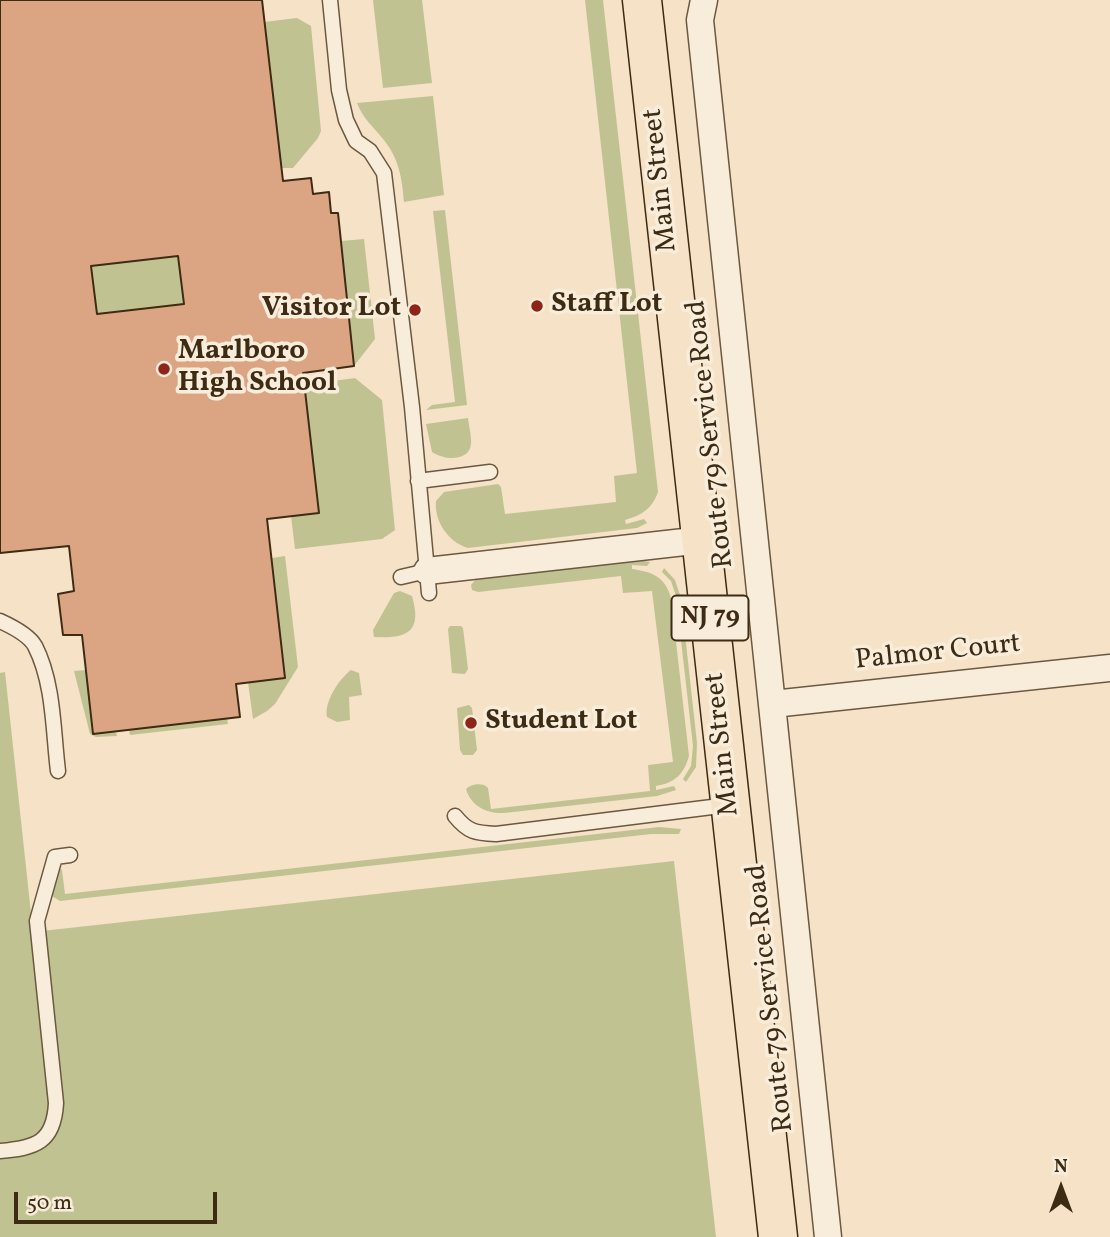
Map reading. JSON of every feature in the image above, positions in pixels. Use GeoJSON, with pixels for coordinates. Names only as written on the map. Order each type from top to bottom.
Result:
{"type":"FeatureCollection","features":[{"type":"Feature","properties":{"kind":"main road","name":"Main Street"},"geometry":{"type":"LineString","coordinates":[[642,0],[778,1237]]}},
{"type":"Feature","properties":{"kind":"street","name":"Route 79 Service Road"},"geometry":{"type":"LineString","coordinates":[[704,0],[700,20],[828,1237]]}},
{"type":"Feature","properties":{"kind":"street"},"geometry":{"type":"LineString","coordinates":[[428,582],[702,540]]}},
{"type":"Feature","properties":{"kind":"street","name":"Palmor Court"},"geometry":{"type":"LineString","coordinates":[[773,704],[1110,668]]}},
{"type":"Feature","properties":{"kind":"lane"},"geometry":{"type":"LineString","coordinates":[[330,0],[339,90],[346,120],[356,141],[370,151],[384,173],[412,407],[428,582],[401,577]]}},
{"type":"Feature","properties":{"kind":"lane"},"geometry":{"type":"LineString","coordinates":[[418,481],[490,472]]}},
{"type":"Feature","properties":{"kind":"lane"},"geometry":{"type":"LineString","coordinates":[[0,621],[12,626],[34,644],[47,682],[58,771]]}},
{"type":"Feature","properties":{"kind":"lane"},"geometry":{"type":"LineString","coordinates":[[455,816],[466,829],[496,834],[731,804]]}},
{"type":"Feature","properties":{"kind":"lane"},"geometry":{"type":"LineString","coordinates":[[0,1152],[29,1148],[41,1141],[56,1115],[37,920],[55,857],[70,855]]}},
{"type":"Feature","properties":{"kind":"green space"},"geometry":{"type":"Polygon","coordinates":[[[373,0],[422,0],[432,83],[383,88],[373,0]]]}},
{"type":"Feature","properties":{"kind":"green space"},"geometry":{"type":"Polygon","coordinates":[[[585,0],[603,0],[658,492],[646,510],[625,520],[626,524],[644,519],[647,523],[637,528],[468,548],[449,536],[437,516],[436,501],[444,492],[498,484],[501,487],[505,514],[616,502],[614,476],[637,473],[585,0]]]}},
{"type":"Feature","properties":{"kind":"green space"},"geometry":{"type":"Polygon","coordinates":[[[297,18],[311,26],[321,131],[293,168],[281,168],[264,22],[297,18]]]}},
{"type":"Feature","properties":{"kind":"green space"},"geometry":{"type":"Polygon","coordinates":[[[433,96],[444,195],[404,202],[401,177],[393,153],[365,118],[357,103],[433,96]]]}},
{"type":"Feature","properties":{"kind":"green space"},"geometry":{"type":"Polygon","coordinates":[[[445,210],[467,405],[426,410],[432,405],[455,402],[433,211],[445,210]]]}},
{"type":"Feature","properties":{"kind":"green space"},"geometry":{"type":"Polygon","coordinates":[[[364,239],[375,339],[354,366],[341,241],[364,239]]]}},
{"type":"Feature","properties":{"kind":"green space"},"geometry":{"type":"Polygon","coordinates":[[[178,256],[184,304],[97,314],[91,266],[178,256]]]}},
{"type":"Feature","properties":{"kind":"green space"},"geometry":{"type":"Polygon","coordinates":[[[355,378],[382,400],[395,530],[382,539],[295,549],[291,516],[319,512],[304,385],[355,378]]]}},
{"type":"Feature","properties":{"kind":"green space"},"geometry":{"type":"Polygon","coordinates":[[[468,418],[471,444],[467,453],[450,458],[432,452],[426,424],[468,418]]]}},
{"type":"Feature","properties":{"kind":"green space"},"geometry":{"type":"Polygon","coordinates":[[[285,556],[298,667],[275,704],[253,719],[248,682],[285,677],[272,558],[285,556]]]}},
{"type":"Feature","properties":{"kind":"green space"},"geometry":{"type":"Polygon","coordinates":[[[639,560],[650,562],[647,566],[632,565],[632,569],[657,576],[671,598],[689,756],[678,777],[656,786],[656,790],[674,786],[676,790],[657,796],[504,813],[481,808],[468,795],[468,787],[480,784],[486,786],[491,809],[650,791],[648,765],[673,762],[652,591],[623,593],[621,576],[478,592],[472,590],[471,585],[476,579],[639,560]]]}},
{"type":"Feature","properties":{"kind":"green space"},"geometry":{"type":"Polygon","coordinates":[[[664,568],[675,580],[681,598],[697,743],[696,767],[686,782],[683,779],[691,766],[693,746],[676,596],[671,581],[662,572],[664,568]]]}},
{"type":"Feature","properties":{"kind":"green space"},"geometry":{"type":"Polygon","coordinates":[[[400,591],[412,596],[415,608],[414,625],[404,634],[374,637],[373,630],[394,593],[400,591]]]}},
{"type":"Feature","properties":{"kind":"green space"},"geometry":{"type":"Polygon","coordinates":[[[450,626],[463,628],[468,669],[465,674],[452,673],[448,629],[450,626]]]}},
{"type":"Feature","properties":{"kind":"green space"},"geometry":{"type":"Polygon","coordinates":[[[86,670],[93,733],[116,732],[117,736],[96,737],[90,734],[74,671],[86,670]]]}},
{"type":"Feature","properties":{"kind":"green space"},"geometry":{"type":"Polygon","coordinates":[[[351,670],[359,673],[362,695],[349,697],[350,720],[337,722],[327,717],[328,705],[337,685],[351,670]]]}},
{"type":"Feature","properties":{"kind":"green space"},"geometry":{"type":"Polygon","coordinates":[[[5,672],[33,932],[674,861],[716,1237],[0,1237],[0,673],[5,672]]]}},
{"type":"Feature","properties":{"kind":"green space"},"geometry":{"type":"Polygon","coordinates":[[[469,705],[472,708],[477,750],[473,755],[463,755],[460,750],[457,708],[469,705]]]}},
{"type":"Feature","properties":{"kind":"green space"},"geometry":{"type":"Polygon","coordinates":[[[227,718],[228,724],[130,735],[129,730],[227,718]]]}},
{"type":"Feature","properties":{"kind":"green space"},"geometry":{"type":"Polygon","coordinates":[[[659,827],[681,829],[679,834],[651,834],[60,901],[51,893],[59,868],[62,870],[65,894],[659,827]]]}},
{"type":"Feature","properties":{"kind":"building","name":"Marlboro High School"},"geometry":{"type":"Polygon","coordinates":[[[0,0],[262,0],[283,181],[311,178],[313,194],[329,192],[331,213],[338,213],[354,366],[303,373],[319,513],[267,519],[285,678],[236,684],[240,717],[93,734],[82,635],[63,635],[58,594],[74,591],[69,546],[0,553],[0,0]],[[178,256],[91,266],[97,314],[184,304],[178,256]]]}},
{"type":"Feature","properties":{"kind":"place","name":"Staff Lot"},"geometry":{"type":"Point","coordinates":[537,306]}},
{"type":"Feature","properties":{"kind":"place","name":"Visitor Lot"},"geometry":{"type":"Point","coordinates":[415,310]}},
{"type":"Feature","properties":{"kind":"place","name":"Marlboro High School"},"geometry":{"type":"Point","coordinates":[164,369]}},
{"type":"Feature","properties":{"kind":"place","name":"Student Lot"},"geometry":{"type":"Point","coordinates":[471,723]}}]}
